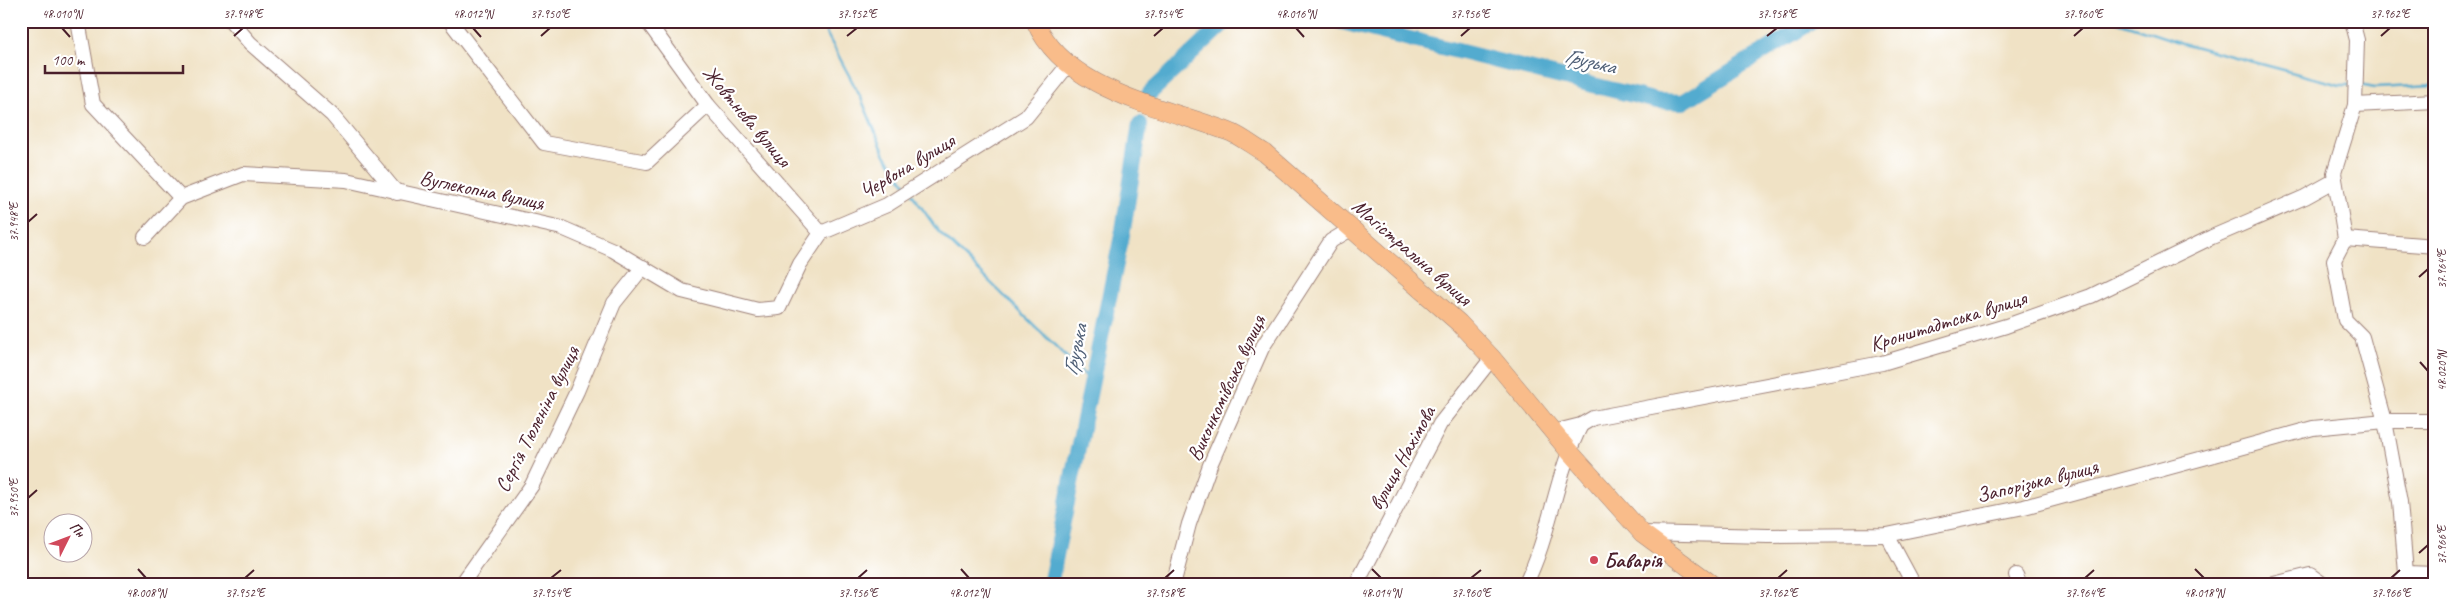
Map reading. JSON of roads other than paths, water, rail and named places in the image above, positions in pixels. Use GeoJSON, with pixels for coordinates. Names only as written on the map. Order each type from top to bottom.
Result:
{"type":"FeatureCollection","features":[{"type":"Feature","properties":{"kind":"main road","name":"Магістральна вулиця"},"geometry":{"type":"LineString","coordinates":[[1035,21],[1058,55],[1068,65],[1120,94],[1234,134],[1265,153],[1459,323],[1492,358],[1568,450],[1642,533],[1713,585]]}},
{"type":"Feature","properties":{"kind":"street"},"geometry":{"type":"LineString","coordinates":[[78,21],[93,104],[181,198]]}},
{"type":"Feature","properties":{"kind":"street","name":"Вуглекопна вулиця"},"geometry":{"type":"LineString","coordinates":[[231,21],[250,43],[332,115],[398,192],[562,228],[613,250],[682,292],[758,310],[779,308],[800,264],[821,232]]}},
{"type":"Feature","properties":{"kind":"street"},"geometry":{"type":"LineString","coordinates":[[450,21],[544,142],[647,162],[708,105]]}},
{"type":"Feature","properties":{"kind":"street","name":"Жовтнева вулиця"},"geometry":{"type":"LineString","coordinates":[[647,21],[708,105],[821,232]]}},
{"type":"Feature","properties":{"kind":"street"},"geometry":{"type":"LineString","coordinates":[[2352,21],[2357,40],[2358,62],[2355,104],[2334,177],[2345,239],[2334,260],[2345,320],[2362,337],[2385,421],[2400,502],[2403,579],[2435,574]]}},
{"type":"Feature","properties":{"kind":"street","name":"Червона вулиця"},"geometry":{"type":"LineString","coordinates":[[821,232],[887,205],[1026,117],[1068,65]]}},
{"type":"Feature","properties":{"kind":"street"},"geometry":{"type":"LineString","coordinates":[[2355,104],[2435,101]]}},
{"type":"Feature","properties":{"kind":"street"},"geometry":{"type":"LineString","coordinates":[[145,237],[181,198],[243,174],[346,180],[398,192]]}},
{"type":"Feature","properties":{"kind":"street","name":"Кронштадтська вулиця"},"geometry":{"type":"LineString","coordinates":[[1553,432],[1581,425],[1593,418],[1882,363],[2006,326],[2091,296],[2212,236],[2305,197],[2334,177]]}},
{"type":"Feature","properties":{"kind":"street","name":"Виконкомівська вулиця"},"geometry":{"type":"LineString","coordinates":[[1173,585],[1189,524],[1210,465],[1262,348],[1300,285],[1332,241],[1351,229]]}},
{"type":"Feature","properties":{"kind":"street"},"geometry":{"type":"LineString","coordinates":[[2345,239],[2435,246]]}},
{"type":"Feature","properties":{"kind":"street","name":"Сергія Тюленіна вулиця"},"geometry":{"type":"LineString","coordinates":[[461,585],[532,485],[578,391],[614,303],[643,267]]}},
{"type":"Feature","properties":{"kind":"street","name":"вулиця Нахімова"},"geometry":{"type":"LineString","coordinates":[[1356,585],[1440,424],[1492,358]]}},
{"type":"Feature","properties":{"kind":"street","name":"Запорізька вулиця"},"geometry":{"type":"LineString","coordinates":[[1642,533],[1768,536],[1887,534],[2024,507],[2313,428],[2385,421],[2435,421]]}},
{"type":"Feature","properties":{"kind":"street"},"geometry":{"type":"LineString","coordinates":[[1525,585],[1536,564],[1568,450],[1581,425]]}},
{"type":"Feature","properties":{"kind":"street"},"geometry":{"type":"LineString","coordinates":[[1887,534],[1914,585]]}},
{"type":"Feature","properties":{"kind":"street"},"geometry":{"type":"LineString","coordinates":[[2270,585],[2310,575],[2324,585]]}},
{"type":"Feature","properties":{"kind":"waterway"},"geometry":{"type":"LineString","coordinates":[[820,21],[861,98],[885,155],[908,188]]}},
{"type":"Feature","properties":{"kind":"waterway","name":"Грузька"},"geometry":{"type":"LineString","coordinates":[[1149,94],[1226,21]]}},
{"type":"Feature","properties":{"kind":"waterway","name":"Грузька"},"geometry":{"type":"LineString","coordinates":[[1338,21],[1657,101],[1683,102],[1813,21]]}},
{"type":"Feature","properties":{"kind":"waterway"},"geometry":{"type":"LineString","coordinates":[[2115,21],[2182,43],[2340,85],[2351,85]]}},
{"type":"Feature","properties":{"kind":"waterway"},"geometry":{"type":"LineString","coordinates":[[2359,85],[2375,88],[2435,85]]}},
{"type":"Feature","properties":{"kind":"waterway","name":"Грузька"},"geometry":{"type":"LineString","coordinates":[[1050,585],[1123,230],[1140,124]]}},
{"type":"Feature","properties":{"kind":"waterway"},"geometry":{"type":"LineString","coordinates":[[912,194],[938,231],[1092,382]]}},
{"type":"Feature","properties":{"kind":"place","name":"Баварія"},"geometry":{"type":"Point","coordinates":[1594,560]}}]}
